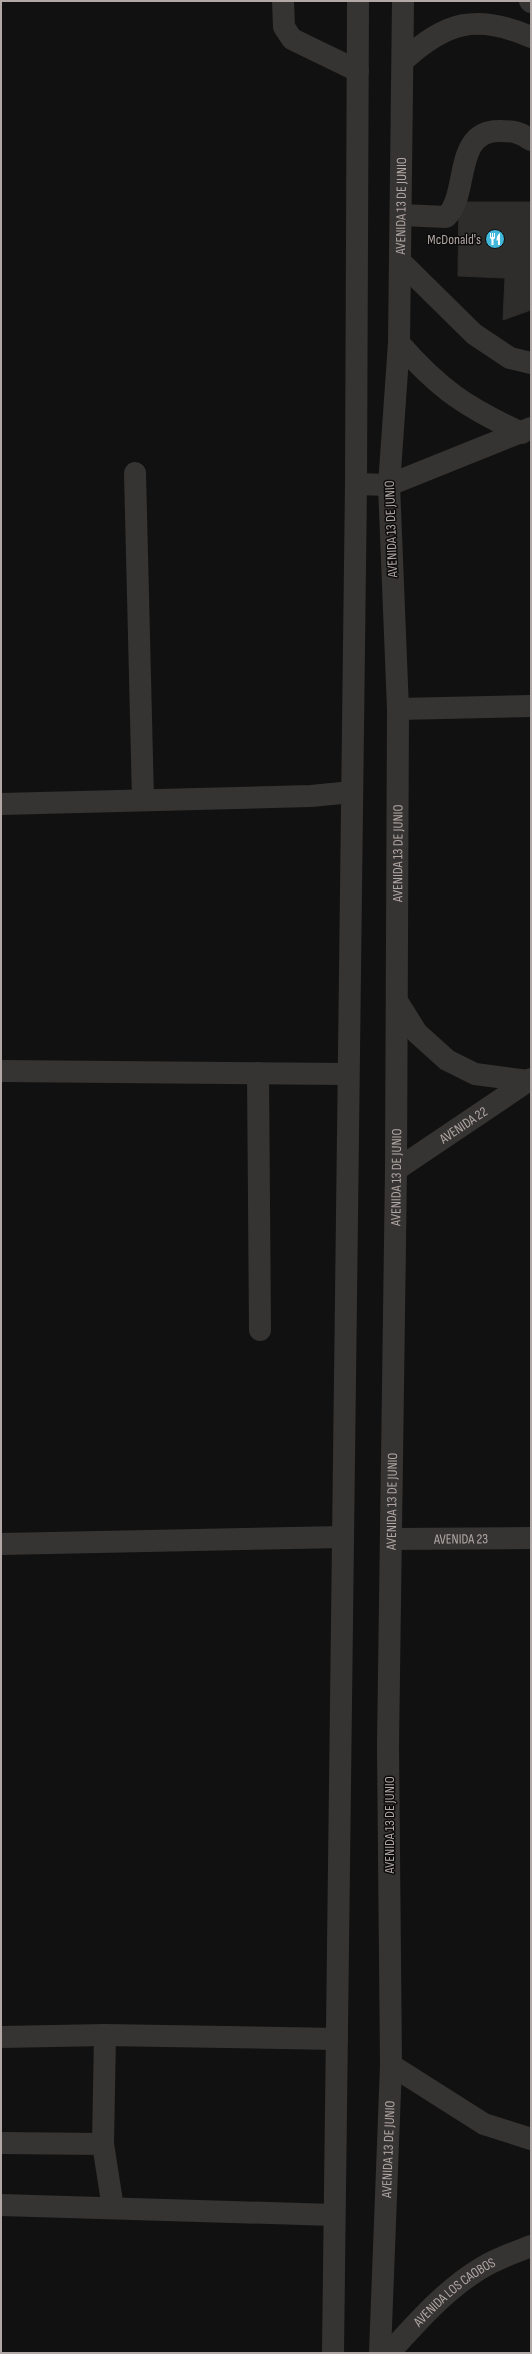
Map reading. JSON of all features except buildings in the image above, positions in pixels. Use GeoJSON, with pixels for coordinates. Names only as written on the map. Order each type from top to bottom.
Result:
{"type":"FeatureCollection","features":[{"type":"Feature","properties":{"kind":"street"},"geometry":{"type":"LineString","coordinates":[[283,1],[284,27],[292,39],[358,71]]}},
{"type":"Feature","properties":{"kind":"street"},"geometry":{"type":"LineString","coordinates":[[333,2353],[356,484],[358,1]]}},
{"type":"Feature","properties":{"kind":"street","name":"AVENIDA 13 DE JUNIO"},"geometry":{"type":"LineString","coordinates":[[380,2353],[391,2065],[388,1746],[397,1001],[398,709],[389,485],[399,343],[402,214],[403,1]]}},
{"type":"Feature","properties":{"kind":"street"},"geometry":{"type":"LineString","coordinates":[[402,62],[424,42],[445,30],[465,24],[488,24],[510,28],[531,37]]}},
{"type":"Feature","properties":{"kind":"street"},"geometry":{"type":"LineString","coordinates":[[402,214],[446,217],[453,211],[463,167],[473,142],[488,131],[519,131],[531,140]]}},
{"type":"Feature","properties":{"kind":"street"},"geometry":{"type":"LineString","coordinates":[[401,262],[474,334],[510,358],[531,363]]}},
{"type":"Feature","properties":{"kind":"street"},"geometry":{"type":"LineString","coordinates":[[399,343],[422,369],[462,403],[483,416],[526,430]]}},
{"type":"Feature","properties":{"kind":"street"},"geometry":{"type":"LineString","coordinates":[[356,484],[389,485],[526,430]]}},
{"type":"Feature","properties":{"kind":"street"},"geometry":{"type":"LineString","coordinates":[[135,473],[143,799]]}},
{"type":"Feature","properties":{"kind":"street"},"geometry":{"type":"LineString","coordinates":[[398,709],[531,706]]}},
{"type":"Feature","properties":{"kind":"street"},"geometry":{"type":"LineString","coordinates":[[1,804],[143,799],[311,796],[352,792]]}},
{"type":"Feature","properties":{"kind":"street"},"geometry":{"type":"LineString","coordinates":[[397,1001],[417,1033],[447,1060],[475,1074],[530,1080]]}},
{"type":"Feature","properties":{"kind":"street"},"geometry":{"type":"LineString","coordinates":[[1,1071],[348,1074]]}},
{"type":"Feature","properties":{"kind":"street"},"geometry":{"type":"LineString","coordinates":[[258,1073],[260,1330]]}},
{"type":"Feature","properties":{"kind":"street","name":"AVENIDA 22"},"geometry":{"type":"LineString","coordinates":[[396,1170],[530,1080]]}},
{"type":"Feature","properties":{"kind":"street"},"geometry":{"type":"LineString","coordinates":[[1,1544],[343,1537]]}},
{"type":"Feature","properties":{"kind":"street","name":"AVENIDA 23"},"geometry":{"type":"LineString","coordinates":[[391,1539],[531,1538]]}},
{"type":"Feature","properties":{"kind":"street"},"geometry":{"type":"LineString","coordinates":[[1,2036],[105,2035],[336,2040]]}},
{"type":"Feature","properties":{"kind":"street"},"geometry":{"type":"LineString","coordinates":[[105,2035],[103,2144],[113,2208]]}},
{"type":"Feature","properties":{"kind":"street"},"geometry":{"type":"LineString","coordinates":[[391,2065],[484,2124],[531,2138]]}},
{"type":"Feature","properties":{"kind":"street"},"geometry":{"type":"LineString","coordinates":[[1,2143],[103,2144]]}},
{"type":"Feature","properties":{"kind":"street"},"geometry":{"type":"LineString","coordinates":[[1,2205],[334,2215]]}},
{"type":"Feature","properties":{"kind":"street","name":"AVENIDA LOS CAOBOS"},"geometry":{"type":"LineString","coordinates":[[390,2353],[423,2315],[452,2289],[484,2266],[531,2246]]}},
{"type":"Feature","properties":{"kind":"place","name":"McDonald's"},"geometry":{"type":"Point","coordinates":[495,239]}}]}
